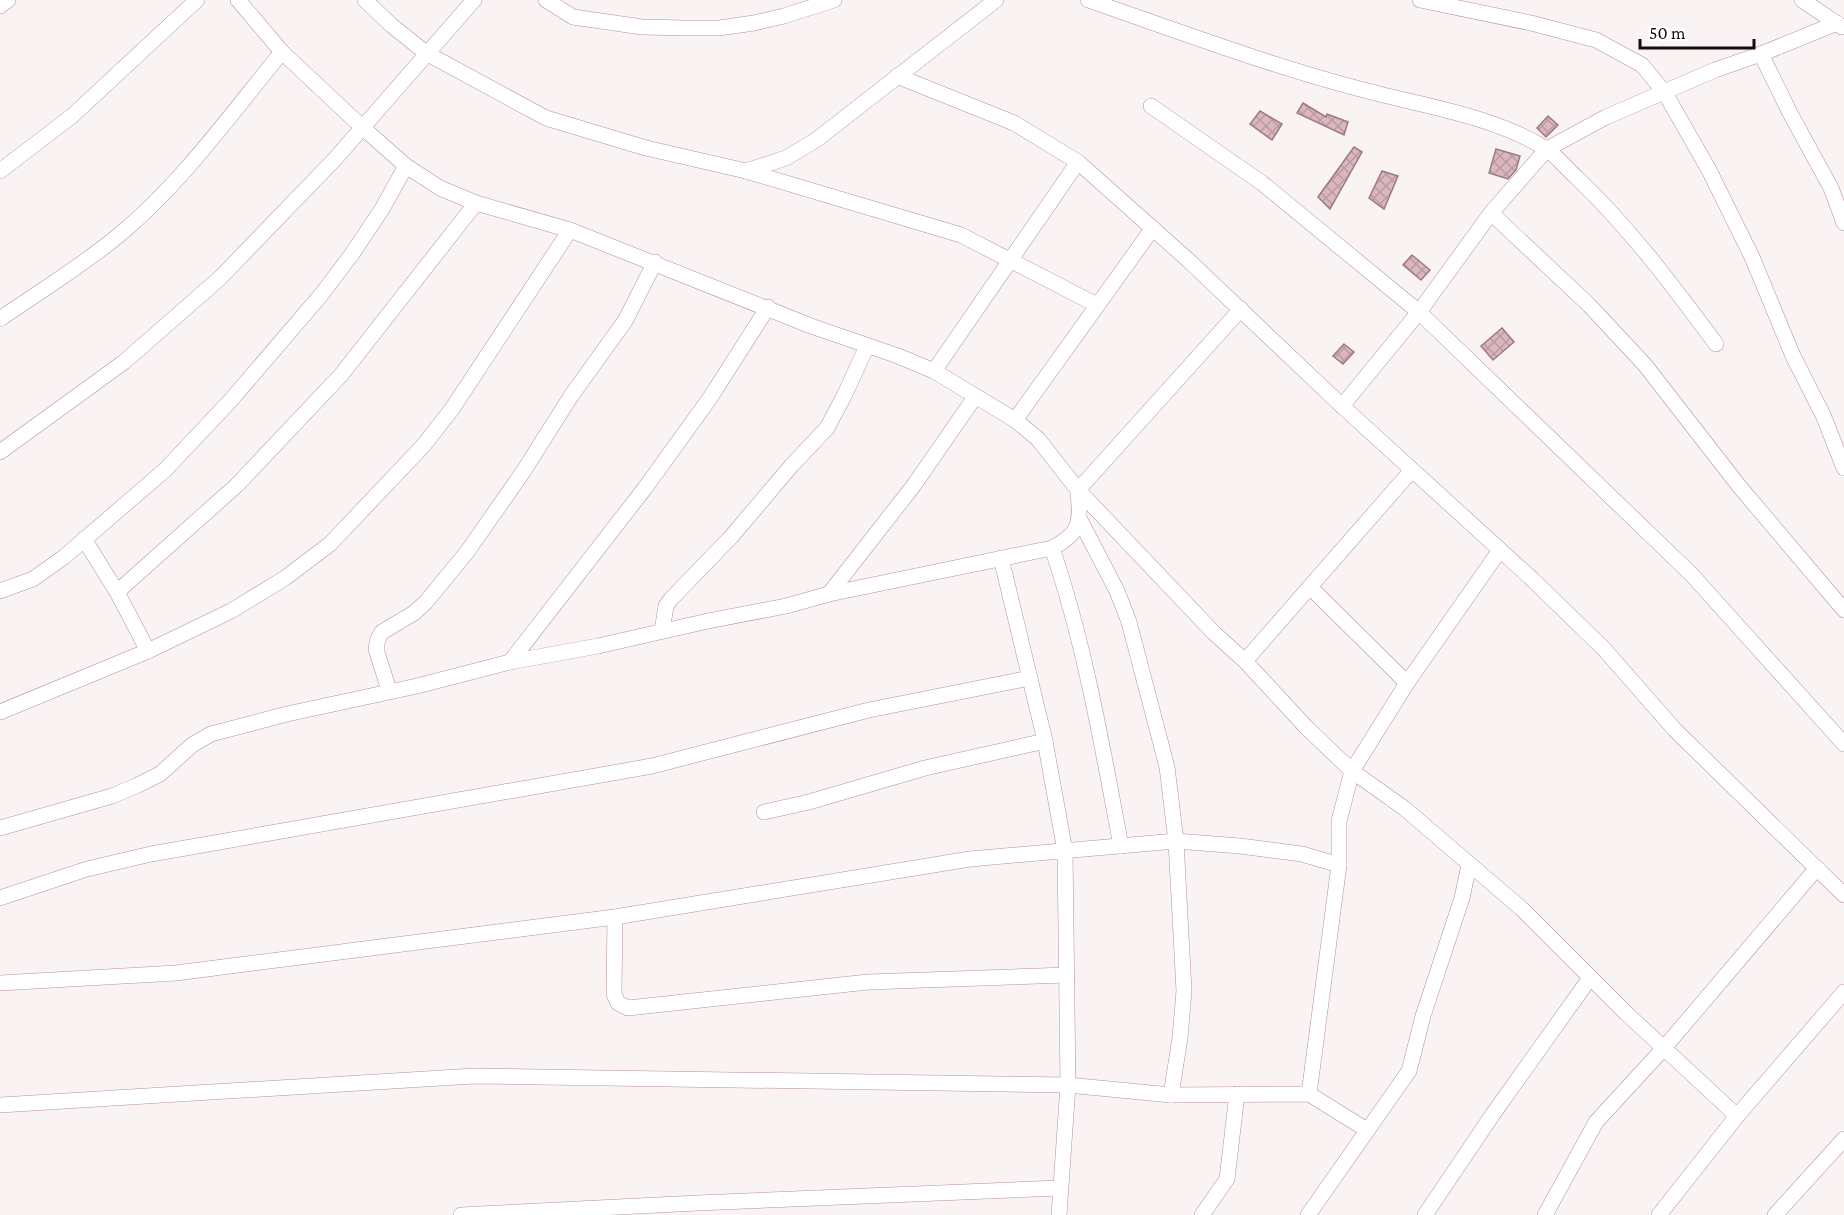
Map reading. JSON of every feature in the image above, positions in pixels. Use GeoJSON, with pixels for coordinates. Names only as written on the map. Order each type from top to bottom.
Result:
{"type":"FeatureCollection","features":[{"type":"Feature","properties":{"kind":"street"},"geometry":{"type":"LineString","coordinates":[[0,6],[8,0]]}},
{"type":"Feature","properties":{"kind":"street"},"geometry":{"type":"LineString","coordinates":[[0,171],[72,116],[196,0]]}},
{"type":"Feature","properties":{"kind":"street"},"geometry":{"type":"LineString","coordinates":[[238,0],[282,52],[362,127],[406,166],[440,188],[476,203],[570,230],[934,371],[1015,420],[1038,439],[1078,490],[1306,727],[1352,771],[1404,808],[1522,909],[1590,978],[1737,1116]]}},
{"type":"Feature","properties":{"kind":"street"},"geometry":{"type":"LineString","coordinates":[[365,0],[426,54],[546,118],[646,148],[746,171],[961,235],[1097,305]]}},
{"type":"Feature","properties":{"kind":"street"},"geometry":{"type":"LineString","coordinates":[[0,452],[124,362],[220,278],[335,159],[474,0]]}},
{"type":"Feature","properties":{"kind":"street"},"geometry":{"type":"LineString","coordinates":[[546,0],[573,17],[642,27],[685,28],[719,28],[754,23],[834,0]]}},
{"type":"Feature","properties":{"kind":"street"},"geometry":{"type":"LineString","coordinates":[[746,171],[786,158],[816,140],[996,0]]}},
{"type":"Feature","properties":{"kind":"street"},"geometry":{"type":"LineString","coordinates":[[1088,0],[1232,50],[1348,86],[1500,126],[1546,149],[1594,194],[1628,232],[1716,344]]}},
{"type":"Feature","properties":{"kind":"street"},"geometry":{"type":"LineString","coordinates":[[1420,0],[1532,23],[1596,40],[1642,65],[1665,93],[1709,170],[1752,257],[1793,356],[1823,415],[1844,468]]}},
{"type":"Feature","properties":{"kind":"street"},"geometry":{"type":"LineString","coordinates":[[1802,0],[1840,26]]}},
{"type":"Feature","properties":{"kind":"street"},"geometry":{"type":"LineString","coordinates":[[1342,406],[1419,312],[1491,213],[1546,149],[1606,117],[1715,70],[1840,26]]}},
{"type":"Feature","properties":{"kind":"street"},"geometry":{"type":"LineString","coordinates":[[0,319],[120,235],[185,171],[282,52]]}},
{"type":"Feature","properties":{"kind":"street"},"geometry":{"type":"LineString","coordinates":[[1761,54],[1831,188],[1844,223]]}},
{"type":"Feature","properties":{"kind":"street"},"geometry":{"type":"LineString","coordinates":[[897,76],[1014,123],[1078,162],[1241,309],[1604,649],[1675,730],[1844,895]]}},
{"type":"Feature","properties":{"kind":"street"},"geometry":{"type":"LineString","coordinates":[[1151,106],[1262,183],[1419,312],[1692,575],[1844,744]]}},
{"type":"Feature","properties":{"kind":"street"},"geometry":{"type":"LineString","coordinates":[[934,371],[1078,162]]}},
{"type":"Feature","properties":{"kind":"street"},"geometry":{"type":"LineString","coordinates":[[0,591],[33,579],[64,557],[165,470],[246,383],[352,254],[382,209],[406,166]]}},
{"type":"Feature","properties":{"kind":"street"},"geometry":{"type":"LineString","coordinates":[[117,592],[237,485],[341,375],[476,203]]}},
{"type":"Feature","properties":{"kind":"street"},"geometry":{"type":"LineString","coordinates":[[1491,213],[1589,305],[1645,365],[1739,486],[1844,609]]}},
{"type":"Feature","properties":{"kind":"street"},"geometry":{"type":"LineString","coordinates":[[1015,420],[1153,228]]}},
{"type":"Feature","properties":{"kind":"street"},"geometry":{"type":"LineString","coordinates":[[0,712],[148,651],[231,611],[285,578],[330,544],[423,446],[452,409],[570,230]]}},
{"type":"Feature","properties":{"kind":"street"},"geometry":{"type":"LineString","coordinates":[[389,690],[376,649],[382,632],[414,613],[426,602],[467,552],[524,471],[571,396],[625,321],[655,262]]}},
{"type":"Feature","properties":{"kind":"street"},"geometry":{"type":"LineString","coordinates":[[510,662],[671,452],[710,398],[768,307]]}},
{"type":"Feature","properties":{"kind":"street"},"geometry":{"type":"LineString","coordinates":[[1171,1095],[1180,1038],[1184,991],[1176,841],[1167,767],[1132,632],[1117,591],[1080,520],[1078,490],[1241,309]]}},
{"type":"Feature","properties":{"kind":"street"},"geometry":{"type":"LineString","coordinates":[[662,631],[666,606],[671,599],[731,537],[792,465],[827,428],[867,345]]}},
{"type":"Feature","properties":{"kind":"street"},"geometry":{"type":"LineString","coordinates":[[829,594],[914,485],[975,397]]}},
{"type":"Feature","properties":{"kind":"street"},"geometry":{"type":"LineString","coordinates":[[1245,662],[1412,470]]}},
{"type":"Feature","properties":{"kind":"street"},"geometry":{"type":"LineString","coordinates":[[0,828],[112,796],[138,785],[160,774],[192,745],[211,734],[286,714],[389,690],[417,686],[510,662],[598,646],[786,606],[829,594],[1052,548],[1068,540],[1080,520]]}},
{"type":"Feature","properties":{"kind":"street"},"geometry":{"type":"LineString","coordinates":[[84,539],[117,592],[148,651]]}},
{"type":"Feature","properties":{"kind":"street"},"geometry":{"type":"LineString","coordinates":[[1052,548],[1069,598],[1087,669],[1121,846]]}},
{"type":"Feature","properties":{"kind":"street"},"geometry":{"type":"LineString","coordinates":[[1309,1094],[1339,865],[1339,821],[1352,771],[1407,683],[1500,550]]}},
{"type":"Feature","properties":{"kind":"street"},"geometry":{"type":"LineString","coordinates":[[1000,558],[1045,741],[1065,851],[1068,1085],[1059,1188],[1059,1215]]}},
{"type":"Feature","properties":{"kind":"street"},"geometry":{"type":"LineString","coordinates":[[1310,587],[1407,683]]}},
{"type":"Feature","properties":{"kind":"street"},"geometry":{"type":"LineString","coordinates":[[0,898],[87,869],[151,854],[652,766],[869,710],[1030,678]]}},
{"type":"Feature","properties":{"kind":"street"},"geometry":{"type":"LineString","coordinates":[[765,812],[809,802],[954,760],[1045,741]]}},
{"type":"Feature","properties":{"kind":"street"},"geometry":{"type":"LineString","coordinates":[[0,983],[176,973],[615,917],[970,859],[1176,841],[1283,851],[1339,865]]}},
{"type":"Feature","properties":{"kind":"street"},"geometry":{"type":"LineString","coordinates":[[1308,1215],[1410,1071],[1423,1016],[1462,898],[1469,865]]}},
{"type":"Feature","properties":{"kind":"street"},"geometry":{"type":"LineString","coordinates":[[1545,1215],[1596,1122],[1664,1048],[1817,868]]}},
{"type":"Feature","properties":{"kind":"street"},"geometry":{"type":"LineString","coordinates":[[615,917],[614,994],[618,1003],[628,1008],[868,982],[1067,975]]}},
{"type":"Feature","properties":{"kind":"street"},"geometry":{"type":"LineString","coordinates":[[1425,1215],[1493,1114],[1590,978]]}},
{"type":"Feature","properties":{"kind":"street"},"geometry":{"type":"LineString","coordinates":[[1659,1215],[1737,1116],[1844,992]]}},
{"type":"Feature","properties":{"kind":"street"},"geometry":{"type":"LineString","coordinates":[[0,1105],[474,1076],[1068,1085],[1171,1095],[1309,1094],[1367,1130]]}},
{"type":"Feature","properties":{"kind":"street"},"geometry":{"type":"LineString","coordinates":[[1202,1215],[1227,1179],[1237,1094]]}},
{"type":"Feature","properties":{"kind":"street"},"geometry":{"type":"LineString","coordinates":[[1775,1215],[1844,1138]]}},
{"type":"Feature","properties":{"kind":"street"},"geometry":{"type":"LineString","coordinates":[[461,1215],[1059,1188]]}},
{"type":"Feature","properties":{"kind":"building"},"geometry":{"type":"Polygon","coordinates":[[[1303,103],[1326,117],[1327,114],[1348,122],[1344,135],[1297,113],[1303,103]]]}},
{"type":"Feature","properties":{"kind":"building"},"geometry":{"type":"Polygon","coordinates":[[[1260,111],[1282,124],[1272,140],[1250,124],[1260,111]]]}},
{"type":"Feature","properties":{"kind":"building"},"geometry":{"type":"Polygon","coordinates":[[[1548,116],[1558,125],[1546,137],[1537,128],[1548,116]]]}},
{"type":"Feature","properties":{"kind":"building"},"geometry":{"type":"Polygon","coordinates":[[[1354,147],[1362,152],[1330,209],[1318,197],[1354,147]]]}},
{"type":"Feature","properties":{"kind":"building"},"geometry":{"type":"Polygon","coordinates":[[[1496,149],[1520,156],[1516,170],[1508,179],[1489,173],[1496,149]]]}},
{"type":"Feature","properties":{"kind":"building"},"geometry":{"type":"Polygon","coordinates":[[[1382,171],[1398,176],[1384,209],[1369,198],[1382,171]]]}},
{"type":"Feature","properties":{"kind":"building"},"geometry":{"type":"Polygon","coordinates":[[[1412,255],[1430,270],[1421,280],[1403,265],[1412,255]]]}},
{"type":"Feature","properties":{"kind":"building"},"geometry":{"type":"Polygon","coordinates":[[[1502,328],[1514,342],[1493,360],[1481,346],[1502,328]]]}},
{"type":"Feature","properties":{"kind":"building"},"geometry":{"type":"Polygon","coordinates":[[[1344,344],[1354,352],[1343,364],[1333,356],[1344,344]]]}}]}
